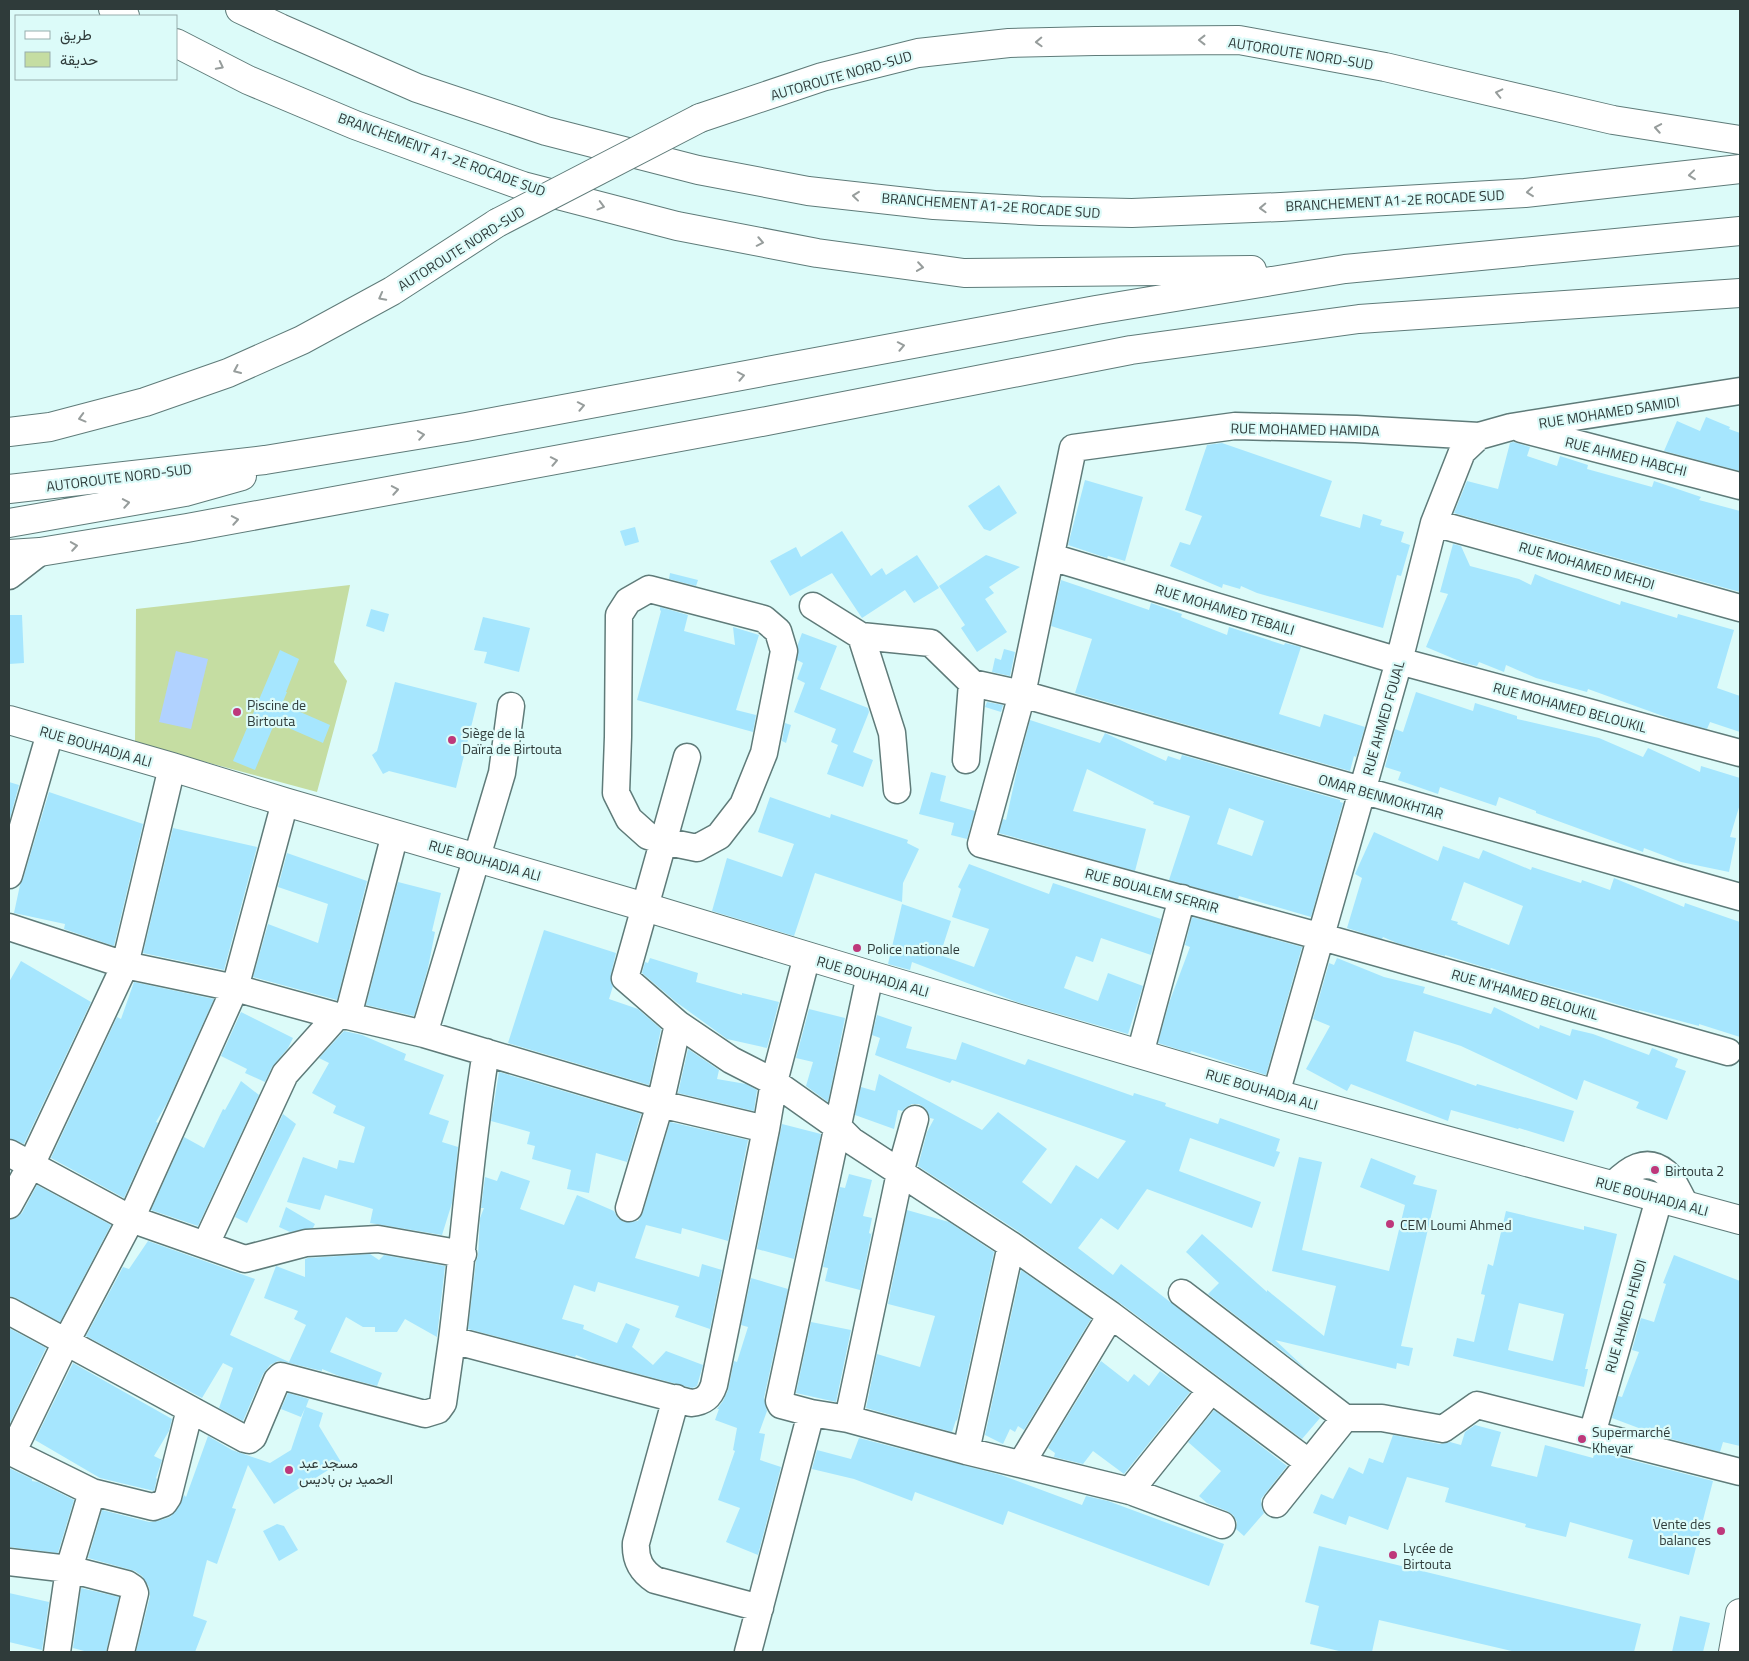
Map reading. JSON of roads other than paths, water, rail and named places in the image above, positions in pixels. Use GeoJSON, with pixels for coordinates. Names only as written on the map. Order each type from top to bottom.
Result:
{"type":"FeatureCollection","features":[{"type":"Feature","properties":{"kind":"main road","name":"BRANCHEMENT A1-2E ROCADE SUD"},"geometry":{"type":"LineString","coordinates":[[240,9],[417,88],[546,131],[707,172],[808,191],[934,205],[1040,211],[1132,213],[1281,207],[1525,193],[1740,170]]}},
{"type":"Feature","properties":{"kind":"main road","name":"AUTOROUTE NORD-SUD"},"geometry":{"type":"LineString","coordinates":[[9,432],[50,427],[145,402],[228,373],[302,340],[392,291],[497,223],[700,118],[822,77],[918,53],[1009,43],[1095,40],[1239,40],[1385,67],[1613,120],[1740,140]]}},
{"type":"Feature","properties":{"kind":"main road","name":"BRANCHEMENT A1-2E ROCADE SUD"},"geometry":{"type":"LineString","coordinates":[[178,44],[248,80],[355,124],[523,186],[687,228],[817,253],[964,273],[1345,269]]}},
{"type":"Feature","properties":{"kind":"main road","name":"AUTOROUTE NORD-SUD"},"geometry":{"type":"LineString","coordinates":[[9,489],[265,460],[466,427],[1096,310],[1345,269],[1740,231]]}},
{"type":"Feature","properties":{"kind":"main road"},"geometry":{"type":"LineString","coordinates":[[9,554],[40,552],[187,528],[767,421],[1131,350],[1359,319],[1740,292]]}},
{"type":"Feature","properties":{"kind":"main road"},"geometry":{"type":"LineString","coordinates":[[9,523],[185,492],[338,448]]}},
{"type":"Feature","properties":{"kind":"main road","name":"RUE BOUHADJA ALI"},"geometry":{"type":"LineString","coordinates":[[9,720],[1276,1094],[1740,1220]]}},
{"type":"Feature","properties":{"kind":"street","name":"RUE MOHAMED SAMIDI"},"geometry":{"type":"LineString","coordinates":[[1479,436],[1511,427],[1740,391]]}},
{"type":"Feature","properties":{"kind":"street","name":"RUE MOHAMED HAMIDA"},"geometry":{"type":"LineString","coordinates":[[1051,557],[1073,448],[1235,426],[1356,429],[1479,436]]}},
{"type":"Feature","properties":{"kind":"street","name":"RUE AHMED HABCHI"},"geometry":{"type":"LineString","coordinates":[[1511,427],[1740,486]]}},
{"type":"Feature","properties":{"kind":"street","name":"RUE AHMED FOUAL"},"geometry":{"type":"LineString","coordinates":[[1276,1094],[1399,661],[1434,523],[1462,452],[1479,436]]}},
{"type":"Feature","properties":{"kind":"street","name":"RUE MOHAMED MEHDI"},"geometry":{"type":"LineString","coordinates":[[1434,523],[1740,608]]}},
{"type":"Feature","properties":{"kind":"street"},"geometry":{"type":"LineString","coordinates":[[9,576],[40,552]]}},
{"type":"Feature","properties":{"kind":"street"},"geometry":{"type":"LineString","coordinates":[[1022,694],[1051,557]]}},
{"type":"Feature","properties":{"kind":"street","name":"RUE MOHAMED TEBAILI"},"geometry":{"type":"LineString","coordinates":[[1051,557],[1399,661]]}},
{"type":"Feature","properties":{"kind":"street"},"geometry":{"type":"LineString","coordinates":[[649,589],[764,619],[778,631],[784,652],[764,753],[742,805],[719,836],[697,848],[663,841],[648,836],[629,819],[616,792],[619,615],[628,601],[649,589]]}},
{"type":"Feature","properties":{"kind":"street"},"geometry":{"type":"LineString","coordinates":[[813,606],[861,636],[931,643],[972,683],[966,760]]}},
{"type":"Feature","properties":{"kind":"street"},"geometry":{"type":"LineString","coordinates":[[861,636],[892,733],[897,790]]}},
{"type":"Feature","properties":{"kind":"street","name":"RUE MOHAMED BELOUKIL"},"geometry":{"type":"LineString","coordinates":[[1399,661],[1740,753]]}},
{"type":"Feature","properties":{"kind":"street","name":"OMAR BENMOKHTAR"},"geometry":{"type":"LineString","coordinates":[[972,683],[1022,694],[1740,897]]}},
{"type":"Feature","properties":{"kind":"street","name":"RUE BOUALEM SERRIR"},"geometry":{"type":"LineString","coordinates":[[1022,694],[981,844],[1322,937]]}},
{"type":"Feature","properties":{"kind":"street"},"geometry":{"type":"LineString","coordinates":[[424,1034],[502,773],[511,706]]}},
{"type":"Feature","properties":{"kind":"street"},"geometry":{"type":"LineString","coordinates":[[9,875],[50,733]]}},
{"type":"Feature","properties":{"kind":"street"},"geometry":{"type":"LineString","coordinates":[[687,757],[625,978],[678,1024],[731,1060],[774,1082],[839,1128],[852,1141],[1011,1245],[1111,1315],[1308,1462]]}},
{"type":"Feature","properties":{"kind":"street"},"geometry":{"type":"LineString","coordinates":[[9,1206],[31,1165],[124,965],[172,767]]}},
{"type":"Feature","properties":{"kind":"street"},"geometry":{"type":"LineString","coordinates":[[190,1410],[168,1498],[164,1503],[153,1507],[92,1492],[10,1450],[131,1219],[235,988],[285,802]]}},
{"type":"Feature","properties":{"kind":"street"},"geometry":{"type":"LineString","coordinates":[[206,1244],[285,1074],[343,1016],[395,834]]}},
{"type":"Feature","properties":{"kind":"street"},"geometry":{"type":"LineString","coordinates":[[1140,1054],[1182,898]]}},
{"type":"Feature","properties":{"kind":"street"},"geometry":{"type":"LineString","coordinates":[[10,929],[124,965],[235,988],[343,1016],[424,1034],[660,1104],[766,1129]]}},
{"type":"Feature","properties":{"kind":"street","name":"RUE M'HAMED BELOUKIL"},"geometry":{"type":"LineString","coordinates":[[1322,937],[1728,1052]]}},
{"type":"Feature","properties":{"kind":"street"},"geometry":{"type":"LineString","coordinates":[[452,1340],[691,1403],[698,1403],[709,1397],[712,1391],[774,1082],[807,956]]}},
{"type":"Feature","properties":{"kind":"street"},"geometry":{"type":"LineString","coordinates":[[870,975],[780,1401],[781,1405],[811,1413],[848,1419],[966,1451],[1130,1491],[1222,1526]]}},
{"type":"Feature","properties":{"kind":"street"},"geometry":{"type":"LineString","coordinates":[[629,1208],[660,1104],[678,1024]]}},
{"type":"Feature","properties":{"kind":"street"},"geometry":{"type":"LineString","coordinates":[[9,1311],[190,1410],[249,1440],[253,1438],[277,1380],[282,1376],[425,1414],[438,1410],[443,1403],[452,1340],[463,1254],[477,1104],[486,1052]]}},
{"type":"Feature","properties":{"kind":"street"},"geometry":{"type":"LineString","coordinates":[[848,1419],[900,1173],[915,1119]]}},
{"type":"Feature","properties":{"kind":"street"},"geometry":{"type":"LineString","coordinates":[[9,1153],[131,1219],[245,1259],[306,1243],[378,1239],[463,1254]]}},
{"type":"Feature","properties":{"kind":"street"},"geometry":{"type":"LineString","coordinates":[[1613,1185],[1624,1174],[1637,1166],[1652,1166],[1666,1173],[1685,1204]]}},
{"type":"Feature","properties":{"kind":"street","name":"RUE AHMED HENDI"},"geometry":{"type":"LineString","coordinates":[[1592,1434],[1658,1199]]}},
{"type":"Feature","properties":{"kind":"street"},"geometry":{"type":"LineString","coordinates":[[966,1451],[1011,1245]]}},
{"type":"Feature","properties":{"kind":"street"},"geometry":{"type":"LineString","coordinates":[[1182,1293],[1345,1418],[1382,1418],[1443,1429],[1477,1405],[1740,1472]]}},
{"type":"Feature","properties":{"kind":"street"},"geometry":{"type":"LineString","coordinates":[[1020,1464],[1111,1315]]}},
{"type":"Feature","properties":{"kind":"street"},"geometry":{"type":"LineString","coordinates":[[1130,1491],[1211,1390]]}},
{"type":"Feature","properties":{"kind":"street"},"geometry":{"type":"LineString","coordinates":[[676,1398],[636,1543],[638,1561],[648,1575],[655,1580],[760,1608]]}},
{"type":"Feature","properties":{"kind":"street"},"geometry":{"type":"LineString","coordinates":[[748,1652],[811,1413]]}},
{"type":"Feature","properties":{"kind":"street"},"geometry":{"type":"LineString","coordinates":[[1276,1504],[1345,1418]]}},
{"type":"Feature","properties":{"kind":"street"},"geometry":{"type":"LineString","coordinates":[[57,1652],[69,1569],[92,1492]]}},
{"type":"Feature","properties":{"kind":"street"},"geometry":{"type":"LineString","coordinates":[[9,1562],[69,1569],[127,1584],[133,1588],[135,1593],[121,1652]]}},
{"type":"Feature","properties":{"kind":"water"},"geometry":{"type":"Polygon","coordinates":[[[176,651],[208,659],[191,729],[159,722],[176,651]]]}},
{"type":"Feature","properties":{"kind":"place","name":"Piscine de Birtouta"},"geometry":{"type":"Point","coordinates":[237,712]}},
{"type":"Feature","properties":{"kind":"place","name":"Siège de la Daïra de Birtouta"},"geometry":{"type":"Point","coordinates":[452,740]}},
{"type":"Feature","properties":{"kind":"place","name":"Police nationale"},"geometry":{"type":"Point","coordinates":[857,948]}},
{"type":"Feature","properties":{"kind":"place","name":"Birtouta 2"},"geometry":{"type":"Point","coordinates":[1655,1170]}},
{"type":"Feature","properties":{"kind":"place","name":"CEM Loumi Ahmed"},"geometry":{"type":"Point","coordinates":[1390,1224]}},
{"type":"Feature","properties":{"kind":"place","name":"Supermarché Kheyar"},"geometry":{"type":"Point","coordinates":[1582,1439]}},
{"type":"Feature","properties":{"kind":"place","name":"مسجد عبد الحميد بن باديس"},"geometry":{"type":"Point","coordinates":[289,1470]}},
{"type":"Feature","properties":{"kind":"place","name":"Vente des balances"},"geometry":{"type":"Point","coordinates":[1721,1531]}},
{"type":"Feature","properties":{"kind":"place","name":"Lycée de Birtouta"},"geometry":{"type":"Point","coordinates":[1393,1555]}}]}
